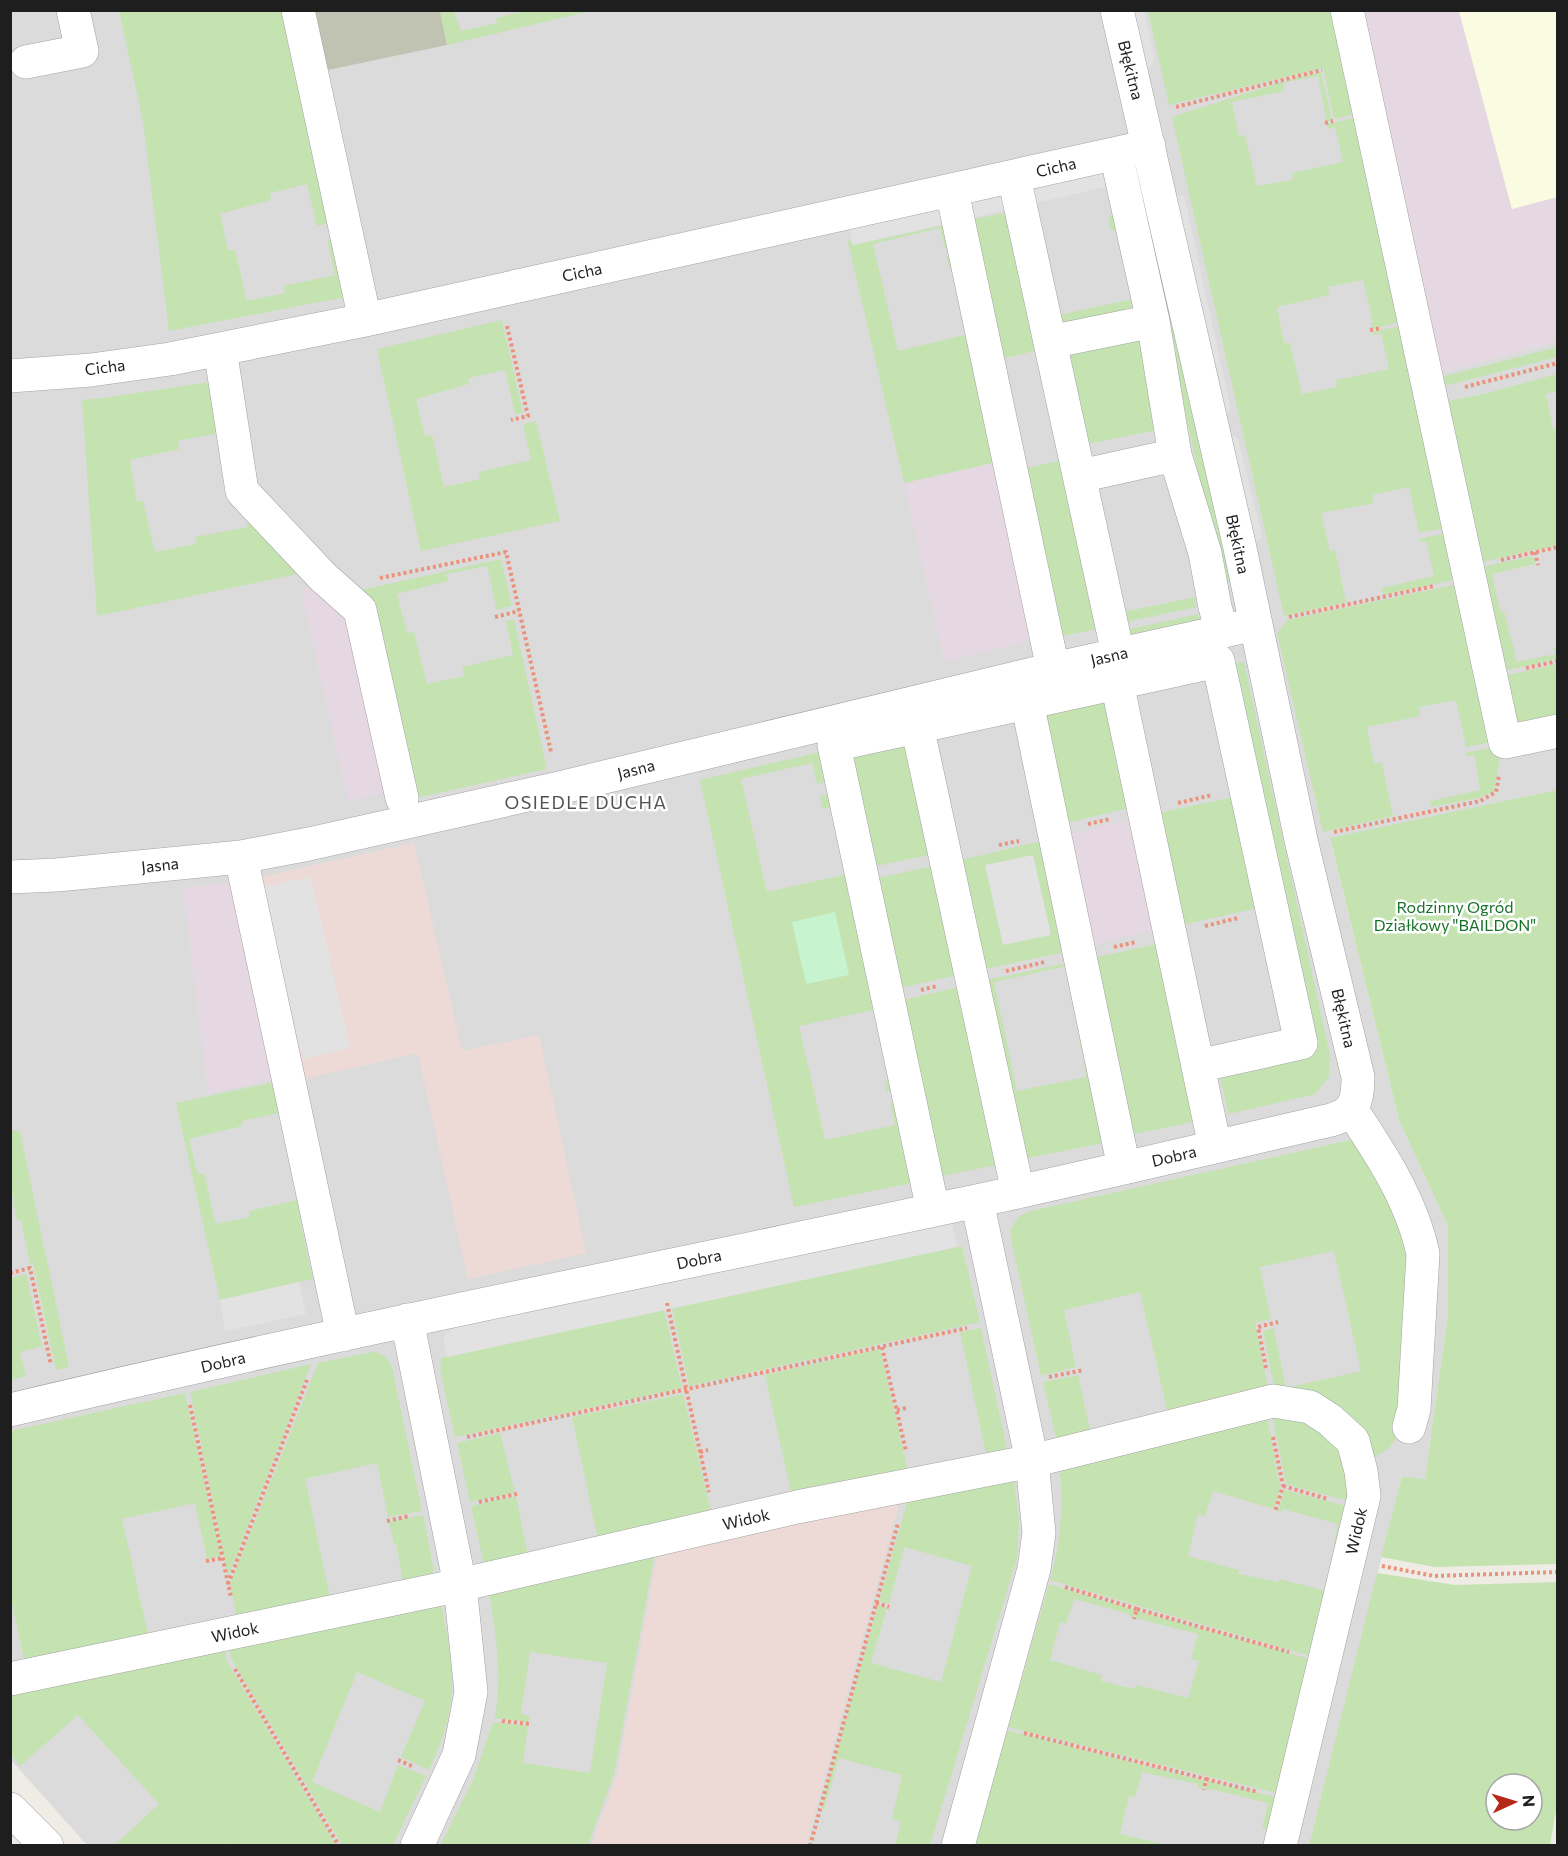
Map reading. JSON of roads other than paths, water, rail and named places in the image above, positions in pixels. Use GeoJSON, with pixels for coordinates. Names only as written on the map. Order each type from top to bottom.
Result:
{"type":"FeatureCollection","features":[{"type":"Feature","properties":{"kind":"street"},"geometry":{"type":"LineString","coordinates":[[26,62],[82,51],[73,10]]}},
{"type":"Feature","properties":{"kind":"street"},"geometry":{"type":"LineString","coordinates":[[298,10],[364,320]]}},
{"type":"Feature","properties":{"kind":"street","name":"Błękitna"},"geometry":{"type":"LineString","coordinates":[[1117,10],[1269,621],[1301,840],[1358,1077],[1356,1101],[1351,1109]]}},
{"type":"Feature","properties":{"kind":"street"},"geometry":{"type":"LineString","coordinates":[[1347,10],[1505,742],[1557,731]]}},
{"type":"Feature","properties":{"kind":"street","name":"Cicha"},"geometry":{"type":"LineString","coordinates":[[10,376],[113,367],[170,359],[364,320],[1149,146]]}},
{"type":"Feature","properties":{"kind":"street"},"geometry":{"type":"LineString","coordinates":[[1116,153],[1153,321],[1175,456],[1205,553],[1222,631]]}},
{"type":"Feature","properties":{"kind":"street"},"geometry":{"type":"LineString","coordinates":[[1014,177],[1080,476],[1215,1147]]}},
{"type":"Feature","properties":{"kind":"street"},"geometry":{"type":"LineString","coordinates":[[952,190],[1053,669]]}},
{"type":"Feature","properties":{"kind":"street"},"geometry":{"type":"LineString","coordinates":[[1050,342],[1153,321]]}},
{"type":"Feature","properties":{"kind":"street"},"geometry":{"type":"LineString","coordinates":[[220,349],[242,491],[335,588],[360,610],[402,798]]}},
{"type":"Feature","properties":{"kind":"street"},"geometry":{"type":"LineString","coordinates":[[1080,476],[1175,456]]}},
{"type":"Feature","properties":{"kind":"street","name":"Jasna"},"geometry":{"type":"LineString","coordinates":[[10,877],[57,875],[241,856],[309,844],[559,788],[1053,669],[1117,669],[1222,631],[1269,621]]}},
{"type":"Feature","properties":{"kind":"street"},"geometry":{"type":"LineString","coordinates":[[933,1210],[834,745],[1027,702],[1117,669],[1218,661],[1301,1043],[1198,1066]]}},
{"type":"Feature","properties":{"kind":"street"},"geometry":{"type":"LineString","coordinates":[[1027,702],[1124,1168]]}},
{"type":"Feature","properties":{"kind":"street"},"geometry":{"type":"LineString","coordinates":[[917,726],[1018,1192]]}},
{"type":"Feature","properties":{"kind":"street"},"geometry":{"type":"LineString","coordinates":[[241,856],[343,1335]]}},
{"type":"Feature","properties":{"kind":"street"},"geometry":{"type":"LineString","coordinates":[[1351,1109],[1367,1132],[1404,1199],[1419,1236],[1423,1254],[1414,1409],[1409,1427]]}},
{"type":"Feature","properties":{"kind":"street","name":"Dobra"},"geometry":{"type":"LineString","coordinates":[[10,1410],[407,1320],[1018,1192],[1331,1120],[1341,1117],[1351,1109]]}},
{"type":"Feature","properties":{"kind":"street"},"geometry":{"type":"LineString","coordinates":[[958,1845],[1034,1569],[1039,1533],[1032,1461],[977,1201]]}},
{"type":"Feature","properties":{"kind":"street"},"geometry":{"type":"LineString","coordinates":[[407,1320],[460,1585],[471,1692],[459,1755],[417,1845]]}},
{"type":"Feature","properties":{"kind":"street","name":"Widok"},"geometry":{"type":"LineString","coordinates":[[10,1679],[460,1585],[797,1507],[1273,1417],[1310,1407],[1330,1419],[1353,1441],[1361,1471],[1364,1496],[1280,1845]]}},
{"type":"Feature","properties":{"kind":"street"},"geometry":{"type":"LineString","coordinates":[[10,1809],[47,1845]]}},
{"type":"Feature","properties":{"kind":"district","name":"OSIEDLE DUCHA"},"geometry":{"type":"Point","coordinates":[586,803]}},
{"type":"Feature","properties":{"kind":"park label","name":"Rodzinny Ogród Działkowy \"BAILDON\""},"geometry":{"type":"Point","coordinates":[1455,916]}}]}
